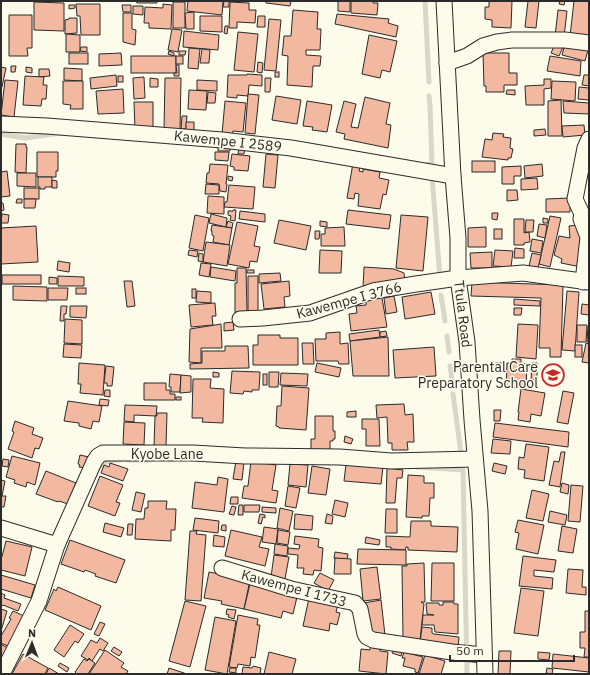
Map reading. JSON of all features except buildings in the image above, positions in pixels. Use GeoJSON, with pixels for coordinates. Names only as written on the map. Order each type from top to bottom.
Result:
{"type":"FeatureCollection","features":[{"type":"Feature","properties":{"kind":"street","name":"Ttula Road"},"geometry":{"type":"LineString","coordinates":[[444,1],[453,176],[458,238],[458,278],[467,342],[480,511],[485,674]]}},
{"type":"Feature","properties":{"kind":"street"},"geometry":{"type":"LineString","coordinates":[[447,63],[467,56],[484,46],[497,42],[512,40],[565,40],[589,43]]}},
{"type":"Feature","properties":{"kind":"street","name":"Kawempe I 2589"},"geometry":{"type":"LineString","coordinates":[[1,124],[47,126],[222,140],[291,148],[453,176]]}},
{"type":"Feature","properties":{"kind":"street"},"geometry":{"type":"LineString","coordinates":[[586,282],[588,236],[581,218],[582,214],[575,199],[585,148],[589,139]]}},
{"type":"Feature","properties":{"kind":"street","name":"Kawempe I 3766"},"geometry":{"type":"LineString","coordinates":[[240,319],[310,313],[373,291],[458,278],[523,273],[586,282]]}},
{"type":"Feature","properties":{"kind":"street","name":"Kyobe Lane"},"geometry":{"type":"LineString","coordinates":[[2,674],[39,601],[57,545],[94,462],[98,456],[103,453],[193,453],[245,456],[340,457],[391,461],[476,459]]}},
{"type":"Feature","properties":{"kind":"street"},"geometry":{"type":"LineString","coordinates":[[1,528],[57,545]]}},
{"type":"Feature","properties":{"kind":"street","name":"Kawempe I 1733"},"geometry":{"type":"LineString","coordinates":[[222,568],[291,589],[355,603],[360,609],[365,634],[373,640],[452,652],[484,655]]}},
{"type":"Feature","properties":{"kind":"waterway"},"geometry":{"type":"LineString","coordinates":[[425,1],[429,82]]}},
{"type":"Feature","properties":{"kind":"waterway"},"geometry":{"type":"LineString","coordinates":[[427,164],[432,165],[429,96]]}},
{"type":"Feature","properties":{"kind":"waterway"},"geometry":{"type":"LineString","coordinates":[[1,134],[25,138],[61,133]]}},
{"type":"Feature","properties":{"kind":"waterway"},"geometry":{"type":"LineString","coordinates":[[432,176],[440,278]]}},
{"type":"Feature","properties":{"kind":"waterway"},"geometry":{"type":"LineString","coordinates":[[441,295],[445,321]]}},
{"type":"Feature","properties":{"kind":"waterway"},"geometry":{"type":"LineString","coordinates":[[447,336],[449,352]]}},
{"type":"Feature","properties":{"kind":"waterway"},"geometry":{"type":"LineString","coordinates":[[450,366],[452,380]]}},
{"type":"Feature","properties":{"kind":"waterway"},"geometry":{"type":"LineString","coordinates":[[453,394],[461,453]]}},
{"type":"Feature","properties":{"kind":"waterway"},"geometry":{"type":"LineString","coordinates":[[97,470],[104,463],[120,460]]}},
{"type":"Feature","properties":{"kind":"waterway"},"geometry":{"type":"LineString","coordinates":[[128,460],[150,460]]}},
{"type":"Feature","properties":{"kind":"waterway"},"geometry":{"type":"LineString","coordinates":[[417,467],[463,470],[467,674]]}},
{"type":"Feature","properties":{"kind":"place","name":"Parental Care Preparatory School"},"geometry":{"type":"Point","coordinates":[553,375]}}]}
